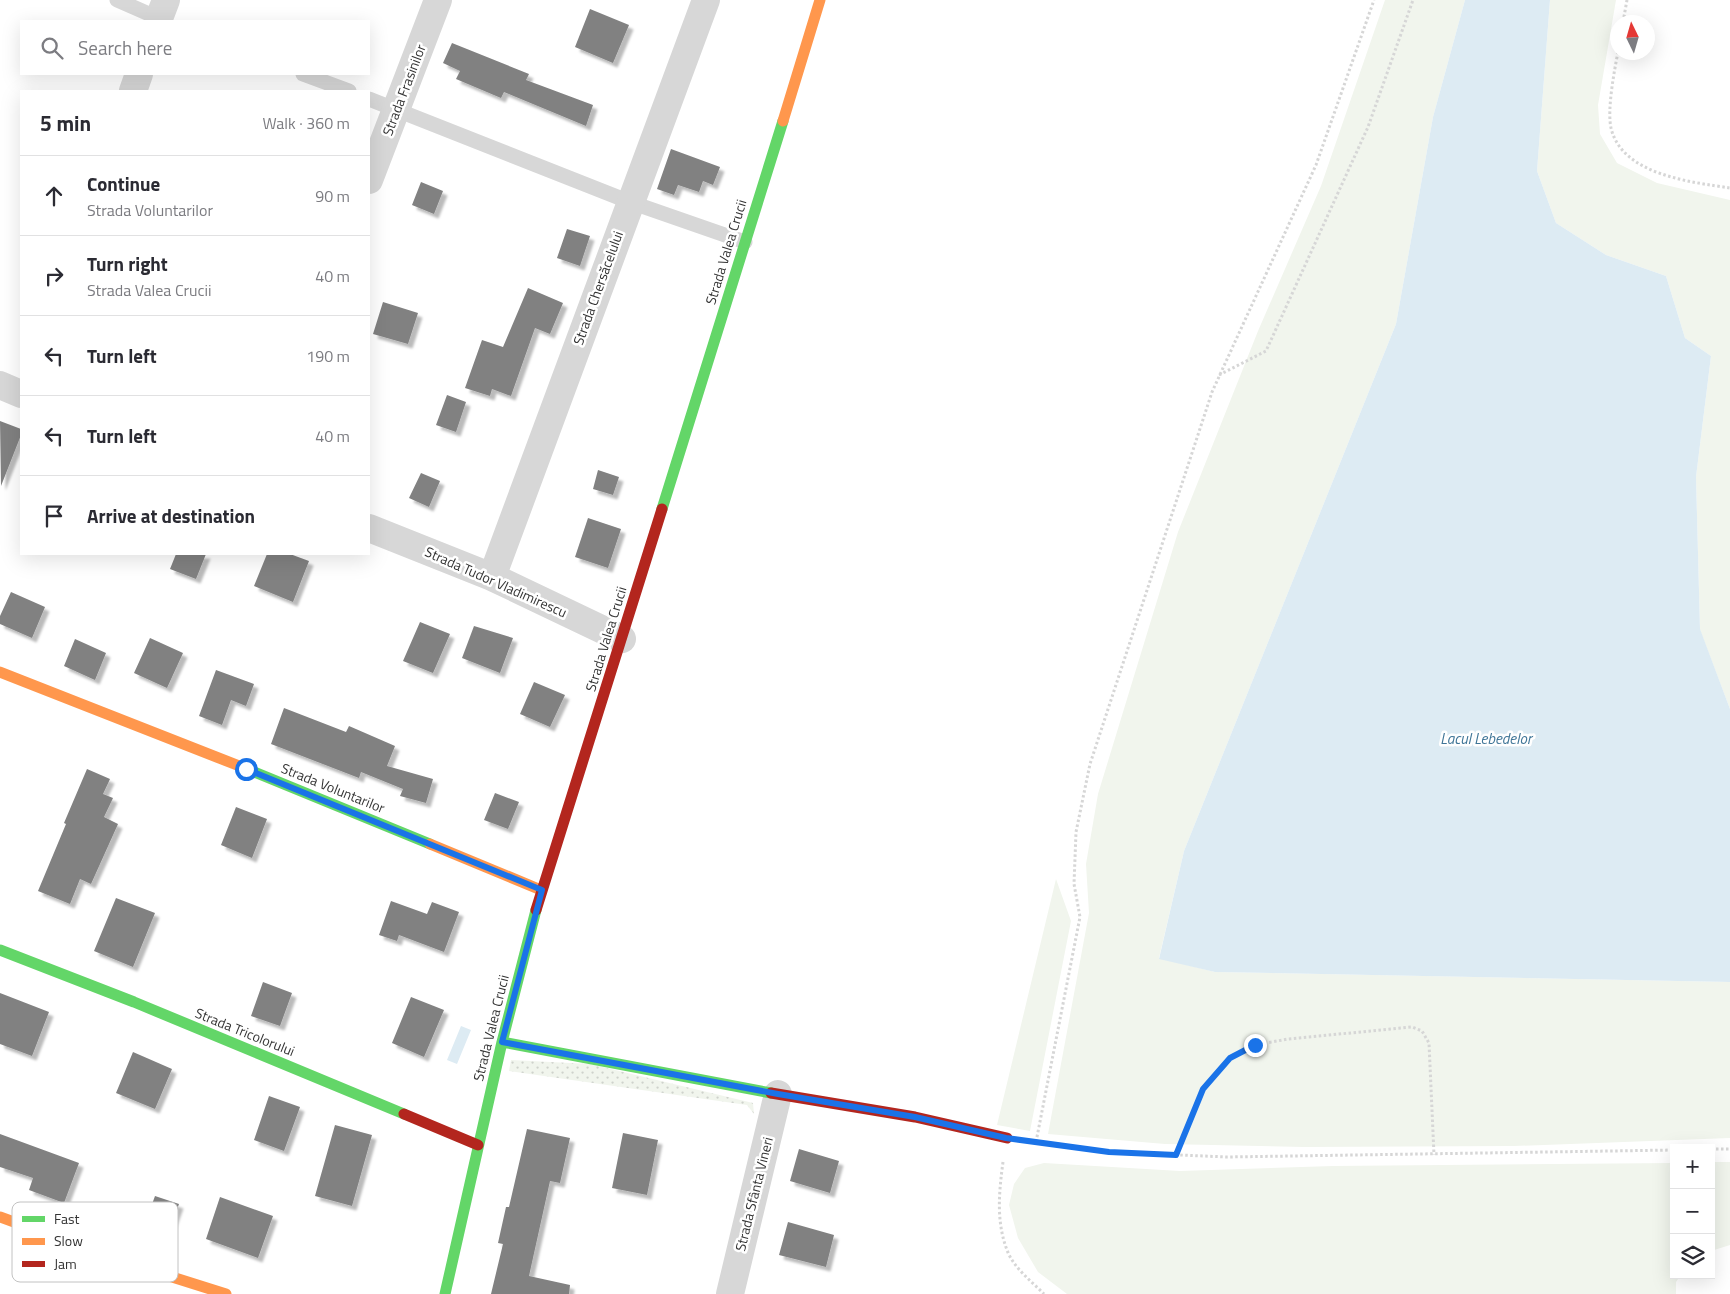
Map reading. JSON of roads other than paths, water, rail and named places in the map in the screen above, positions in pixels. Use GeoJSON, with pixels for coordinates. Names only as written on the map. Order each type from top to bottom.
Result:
{"type":"FeatureCollection","features":[{"type":"Feature","properties":{"kind":"street","name":"Strada Frasinilor"},"geometry":{"type":"LineString","coordinates":[[370,178],[438,0]]}},
{"type":"Feature","properties":{"kind":"street","name":"Strada Chersăcelului"},"geometry":{"type":"LineString","coordinates":[[492,577],[706,0]]}},
{"type":"Feature","properties":{"kind":"street","name":"Strada Valea Crucii"},"geometry":{"type":"LineString","coordinates":[[445,1294],[502,1042],[542,890],[622,639],[820,0]]}},
{"type":"Feature","properties":{"kind":"street"},"geometry":{"type":"LineString","coordinates":[[133,90],[139,75]]}},
{"type":"Feature","properties":{"kind":"street"},"geometry":{"type":"LineString","coordinates":[[0,385],[20,394]]}},
{"type":"Feature","properties":{"kind":"street","name":"Strada Tudor Vladimirescu"},"geometry":{"type":"LineString","coordinates":[[370,528],[492,577],[622,639]]}},
{"type":"Feature","properties":{"kind":"street","name":"Strada Voluntarilor"},"geometry":{"type":"LineString","coordinates":[[0,672],[246,769],[542,890]]}},
{"type":"Feature","properties":{"kind":"street","name":"Strada Tricolorului"},"geometry":{"type":"LineString","coordinates":[[0,950],[134,1002],[478,1145]]}},
{"type":"Feature","properties":{"kind":"street"},"geometry":{"type":"LineString","coordinates":[[502,1042],[778,1094],[915,1117],[1006,1138]]}},
{"type":"Feature","properties":{"kind":"street","name":"Strada Sfânta Vineri"},"geometry":{"type":"LineString","coordinates":[[730,1294],[778,1094]]}},
{"type":"Feature","properties":{"kind":"street"},"geometry":{"type":"LineString","coordinates":[[0,1218],[12,1222]]}},
{"type":"Feature","properties":{"kind":"street"},"geometry":{"type":"LineString","coordinates":[[178,1279],[226,1294]]}},
{"type":"Feature","properties":{"kind":"lane"},"geometry":{"type":"LineString","coordinates":[[117,0],[162,15]]}},
{"type":"Feature","properties":{"kind":"lane"},"geometry":{"type":"LineString","coordinates":[[306,75],[346,90]]}},
{"type":"Feature","properties":{"kind":"lane"},"geometry":{"type":"LineString","coordinates":[[370,99],[630,202],[745,242]]}},
{"type":"Feature","properties":{"kind":"water","name":"Lacul Lebedelor"},"geometry":{"type":"Polygon","coordinates":[[[1465,0],[1550,0],[1537,171],[1556,223],[1606,255],[1666,276],[1685,338],[1711,356],[1696,477],[1700,629],[1730,709],[1730,982],[1215,972],[1159,959],[1184,851],[1396,324],[1433,117],[1465,0]]]}},
{"type":"Feature","properties":{"kind":"water"},"geometry":{"type":"Polygon","coordinates":[[[461,1026],[471,1030],[457,1064],[447,1060],[461,1026]]]}}]}
